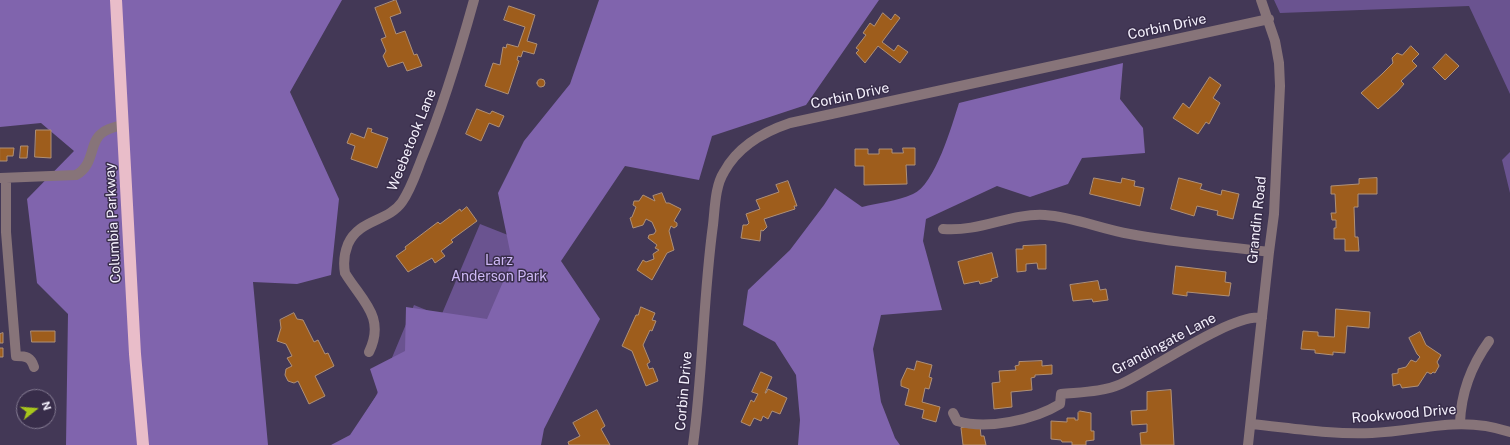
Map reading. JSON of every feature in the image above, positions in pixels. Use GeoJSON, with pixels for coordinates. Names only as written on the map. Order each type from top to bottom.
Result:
{"type":"FeatureCollection","features":[{"type":"Feature","properties":{"kind":"highway","name":"Columbia Parkway"},"geometry":{"type":"LineString","coordinates":[[116,0],[135,354],[143,445]]}},
{"type":"Feature","properties":{"kind":"street","name":"Weebetook Lane"},"geometry":{"type":"LineString","coordinates":[[369,352],[375,340],[376,328],[374,317],[345,273],[345,251],[350,238],[360,228],[396,210],[407,195],[446,95],[474,0]]}},
{"type":"Feature","properties":{"kind":"street","name":"Grandin Road"},"geometry":{"type":"LineString","coordinates":[[1248,445],[1268,252],[1274,214],[1280,86],[1279,63],[1275,41],[1261,0]]}},
{"type":"Feature","properties":{"kind":"street","name":"Corbin Drive"},"geometry":{"type":"LineString","coordinates":[[693,445],[697,413],[708,259],[718,192],[723,173],[732,159],[753,140],[774,128],[790,123],[1268,19]]}},
{"type":"Feature","properties":{"kind":"street"},"geometry":{"type":"LineString","coordinates":[[34,367],[32,361],[26,356],[16,356],[2,178],[68,176],[81,172],[89,161],[96,140],[100,134],[106,130],[122,125]]}},
{"type":"Feature","properties":{"kind":"street"},"geometry":{"type":"LineString","coordinates":[[943,229],[959,230],[974,228],[1025,216],[1048,215],[1060,216],[1131,234],[1268,252]]}},
{"type":"Feature","properties":{"kind":"street","name":"Grandingate Lane"},"geometry":{"type":"LineString","coordinates":[[953,413],[957,421],[965,424],[998,424],[1046,413],[1060,404],[1061,394],[1095,391],[1120,384],[1230,325],[1257,317],[1262,318]]}},
{"type":"Feature","properties":{"kind":"street"},"geometry":{"type":"LineString","coordinates":[[1460,424],[1460,407],[1466,384],[1472,368],[1489,341]]}},
{"type":"Feature","properties":{"kind":"street","name":"Rookwood Drive"},"geometry":{"type":"LineString","coordinates":[[1251,424],[1338,433],[1372,433],[1460,424],[1483,425],[1510,432]]}},
{"type":"Feature","properties":{"kind":"green space"},"geometry":{"type":"Polygon","coordinates":[[[1274,0],[1510,0],[1510,94],[1469,6],[1280,13],[1274,0]]]}},
{"type":"Feature","properties":{"kind":"green space"},"geometry":{"type":"Polygon","coordinates":[[[1510,152],[1510,193],[1502,160],[1510,152]]]}},
{"type":"Feature","properties":{"kind":"green space","name":"Larz Anderson Park"},"geometry":{"type":"Polygon","coordinates":[[[480,224],[556,254],[401,445],[345,445],[376,396],[414,305],[441,316],[480,224]]]}},
{"type":"Feature","properties":{"kind":"shaded area"},"geometry":{"type":"Polygon","coordinates":[[[0,0],[342,0],[290,92],[339,199],[331,275],[297,284],[253,282],[268,445],[66,445],[68,314],[37,283],[27,199],[74,151],[41,123],[0,127],[0,0]]]}},
{"type":"Feature","properties":{"kind":"shaded area"},"geometry":{"type":"Polygon","coordinates":[[[599,0],[879,0],[806,105],[712,136],[699,180],[625,166],[561,261],[600,319],[544,429],[541,445],[331,445],[350,435],[378,393],[370,369],[405,351],[406,307],[487,319],[512,261],[498,193],[524,141],[570,84],[599,0]]]}},
{"type":"Feature","properties":{"kind":"shaded area"},"geometry":{"type":"Polygon","coordinates":[[[1123,63],[1120,99],[1143,128],[1145,153],[1082,158],[1068,184],[1030,197],[997,186],[926,219],[923,241],[942,310],[881,315],[873,349],[881,402],[895,438],[900,445],[798,445],[800,420],[796,375],[775,342],[743,325],[748,290],[790,250],[835,188],[862,207],[901,198],[913,194],[921,188],[928,179],[942,153],[959,103],[1123,63]]]}},
{"type":"Feature","properties":{"kind":"building"},"geometry":{"type":"Polygon","coordinates":[[[396,0],[401,13],[390,17],[396,34],[405,31],[414,55],[417,54],[422,66],[407,71],[403,62],[388,67],[383,56],[386,51],[381,39],[386,37],[375,8],[396,0]]]}},
{"type":"Feature","properties":{"kind":"building"},"geometry":{"type":"Polygon","coordinates":[[[509,6],[535,15],[527,41],[537,44],[534,54],[523,51],[521,57],[518,56],[517,60],[519,61],[508,94],[485,86],[493,63],[500,65],[503,47],[506,48],[507,44],[518,47],[525,27],[504,20],[509,6]]]}},
{"type":"Feature","properties":{"kind":"building"},"geometry":{"type":"Polygon","coordinates":[[[883,13],[891,20],[895,14],[900,18],[882,42],[894,51],[898,45],[908,52],[900,63],[878,46],[865,63],[856,53],[859,50],[856,48],[866,35],[863,33],[870,23],[874,26],[883,13]]]}},
{"type":"Feature","properties":{"kind":"building"},"geometry":{"type":"Polygon","coordinates":[[[1411,46],[1419,54],[1412,61],[1417,66],[1401,81],[1404,84],[1398,91],[1378,109],[1361,93],[1393,63],[1392,58],[1397,53],[1402,55],[1411,46]]]}},
{"type":"Feature","properties":{"kind":"building"},"geometry":{"type":"Polygon","coordinates":[[[1446,54],[1459,66],[1445,80],[1433,68],[1446,54]]]}},
{"type":"Feature","properties":{"kind":"building"},"geometry":{"type":"Polygon","coordinates":[[[1210,77],[1221,85],[1213,98],[1220,103],[1209,124],[1206,122],[1198,134],[1173,118],[1183,103],[1189,108],[1210,77]]]}},
{"type":"Feature","properties":{"kind":"building"},"geometry":{"type":"Polygon","coordinates":[[[539,79],[543,79],[545,83],[543,87],[539,87],[537,85],[537,81],[539,79]]]}},
{"type":"Feature","properties":{"kind":"building"},"geometry":{"type":"Polygon","coordinates":[[[477,109],[490,114],[492,111],[504,116],[499,127],[489,123],[481,141],[466,134],[477,109]]]}},
{"type":"Feature","properties":{"kind":"building"},"geometry":{"type":"Polygon","coordinates":[[[368,128],[372,129],[371,132],[388,138],[377,168],[351,159],[355,146],[347,143],[351,133],[364,138],[368,128]]]}},
{"type":"Feature","properties":{"kind":"building"},"geometry":{"type":"Polygon","coordinates":[[[36,130],[51,130],[51,158],[35,157],[36,130]]]}},
{"type":"Feature","properties":{"kind":"building"},"geometry":{"type":"Polygon","coordinates":[[[21,146],[28,146],[27,158],[20,158],[21,146]]]}},
{"type":"Feature","properties":{"kind":"building"},"geometry":{"type":"Polygon","coordinates":[[[0,148],[14,148],[13,156],[7,156],[7,161],[0,161],[0,148]]]}},
{"type":"Feature","properties":{"kind":"building"},"geometry":{"type":"Polygon","coordinates":[[[903,148],[915,148],[915,165],[906,165],[907,184],[864,185],[864,166],[855,166],[855,149],[868,149],[868,154],[879,154],[879,149],[892,149],[892,153],[903,153],[903,148]]]}},
{"type":"Feature","properties":{"kind":"building"},"geometry":{"type":"Polygon","coordinates":[[[1094,178],[1121,183],[1122,178],[1135,181],[1134,186],[1144,188],[1140,206],[1090,194],[1094,178]]]}},
{"type":"Feature","properties":{"kind":"building"},"geometry":{"type":"Polygon","coordinates":[[[1179,178],[1202,184],[1200,189],[1221,195],[1222,190],[1239,194],[1233,219],[1217,215],[1218,211],[1197,206],[1194,216],[1171,209],[1179,178]]]}},
{"type":"Feature","properties":{"kind":"building"},"geometry":{"type":"Polygon","coordinates":[[[1377,178],[1377,194],[1358,194],[1358,207],[1354,207],[1355,237],[1358,237],[1359,251],[1345,251],[1345,239],[1334,239],[1336,220],[1332,220],[1331,213],[1336,213],[1335,194],[1331,194],[1331,186],[1359,184],[1359,179],[1377,178]]]}},
{"type":"Feature","properties":{"kind":"building"},"geometry":{"type":"Polygon","coordinates":[[[788,181],[797,206],[794,206],[795,209],[764,219],[767,227],[763,231],[761,230],[760,241],[741,238],[743,225],[747,225],[749,223],[746,214],[760,209],[756,200],[779,192],[776,185],[788,181]]]}},
{"type":"Feature","properties":{"kind":"building"},"geometry":{"type":"Polygon","coordinates":[[[662,193],[666,203],[681,209],[674,221],[677,223],[677,226],[674,228],[671,226],[669,231],[674,250],[667,253],[652,280],[637,270],[643,260],[646,262],[654,259],[653,254],[659,250],[655,248],[657,245],[648,238],[649,235],[654,234],[656,231],[652,222],[646,219],[643,225],[633,228],[630,218],[632,217],[636,207],[633,205],[634,201],[639,201],[643,195],[655,201],[653,196],[662,193]]]}},
{"type":"Feature","properties":{"kind":"building"},"geometry":{"type":"Polygon","coordinates":[[[467,207],[477,221],[451,240],[453,242],[441,251],[445,256],[435,263],[432,258],[408,272],[396,256],[406,249],[405,247],[438,222],[440,224],[460,209],[461,211],[467,207]]]}},
{"type":"Feature","properties":{"kind":"building"},"geometry":{"type":"Polygon","coordinates":[[[1046,245],[1046,269],[1038,269],[1037,263],[1026,264],[1026,271],[1017,272],[1016,249],[1023,249],[1023,246],[1046,245]]]}},
{"type":"Feature","properties":{"kind":"building"},"geometry":{"type":"Polygon","coordinates":[[[992,253],[998,277],[991,279],[992,281],[980,284],[979,281],[964,284],[958,262],[992,253]]]}},
{"type":"Feature","properties":{"kind":"building"},"geometry":{"type":"Polygon","coordinates":[[[1176,266],[1226,272],[1225,282],[1231,283],[1229,296],[1187,292],[1187,296],[1173,294],[1176,266]]]}},
{"type":"Feature","properties":{"kind":"building"},"geometry":{"type":"Polygon","coordinates":[[[1098,281],[1100,290],[1106,289],[1108,300],[1093,302],[1092,299],[1073,301],[1070,285],[1098,281]]]}},
{"type":"Feature","properties":{"kind":"building"},"geometry":{"type":"Polygon","coordinates":[[[641,307],[655,313],[652,320],[656,321],[652,331],[650,330],[643,345],[650,362],[647,364],[649,369],[653,368],[658,381],[646,386],[632,351],[622,346],[641,307]]]}},
{"type":"Feature","properties":{"kind":"building"},"geometry":{"type":"Polygon","coordinates":[[[1336,309],[1370,312],[1369,328],[1347,326],[1345,353],[1333,352],[1333,355],[1315,353],[1315,350],[1301,349],[1303,331],[1318,332],[1318,336],[1334,337],[1336,309]]]}},
{"type":"Feature","properties":{"kind":"building"},"geometry":{"type":"Polygon","coordinates":[[[294,313],[297,319],[303,320],[314,342],[318,340],[325,354],[328,353],[334,366],[315,376],[325,396],[309,404],[298,381],[294,383],[288,381],[285,375],[286,369],[292,366],[287,358],[292,356],[286,344],[277,341],[281,328],[280,320],[294,313]]]}},
{"type":"Feature","properties":{"kind":"building"},"geometry":{"type":"Polygon","coordinates":[[[31,331],[55,331],[55,342],[32,342],[31,331]]]}},
{"type":"Feature","properties":{"kind":"building"},"geometry":{"type":"Polygon","coordinates":[[[1420,332],[1426,345],[1441,355],[1437,362],[1439,366],[1435,373],[1433,372],[1431,374],[1427,372],[1418,386],[1402,388],[1400,384],[1393,386],[1392,374],[1398,373],[1398,369],[1406,367],[1411,360],[1416,362],[1420,357],[1409,338],[1420,332]]]}},
{"type":"Feature","properties":{"kind":"building"},"geometry":{"type":"Polygon","coordinates":[[[3,333],[3,343],[0,343],[0,334],[3,333]]]}},
{"type":"Feature","properties":{"kind":"building"},"geometry":{"type":"Polygon","coordinates":[[[0,348],[3,348],[3,357],[0,357],[0,348]]]}},
{"type":"Feature","properties":{"kind":"building"},"geometry":{"type":"Polygon","coordinates":[[[917,361],[932,365],[929,377],[932,378],[929,389],[925,388],[922,402],[940,407],[936,422],[922,418],[924,410],[905,405],[909,389],[901,386],[901,381],[907,368],[914,370],[917,361]]]}},
{"type":"Feature","properties":{"kind":"building"},"geometry":{"type":"Polygon","coordinates":[[[1042,361],[1042,366],[1052,365],[1052,374],[1035,375],[1035,377],[1031,378],[1032,390],[1011,392],[1012,407],[994,409],[992,383],[1000,382],[999,371],[1016,370],[1015,366],[1019,365],[1019,362],[1042,361]]]}},
{"type":"Feature","properties":{"kind":"building"},"geometry":{"type":"Polygon","coordinates":[[[761,372],[772,377],[765,393],[768,389],[787,398],[780,414],[772,411],[768,419],[763,416],[761,421],[754,418],[750,426],[741,422],[751,400],[754,402],[758,394],[752,392],[761,372]]]}},
{"type":"Feature","properties":{"kind":"building"},"geometry":{"type":"Polygon","coordinates":[[[1171,390],[1174,445],[1141,445],[1140,433],[1147,432],[1147,424],[1132,425],[1131,411],[1147,410],[1147,392],[1171,390]]]}},
{"type":"Feature","properties":{"kind":"building"},"geometry":{"type":"Polygon","coordinates":[[[597,410],[605,426],[601,429],[610,445],[569,445],[568,442],[580,436],[573,423],[597,410]]]}},
{"type":"Feature","properties":{"kind":"building"},"geometry":{"type":"Polygon","coordinates":[[[1080,411],[1091,413],[1091,431],[1094,431],[1094,440],[1086,441],[1086,445],[1072,445],[1072,442],[1062,442],[1061,440],[1051,439],[1051,421],[1067,422],[1067,418],[1075,418],[1075,420],[1078,420],[1078,413],[1080,411]]]}},
{"type":"Feature","properties":{"kind":"building"},"geometry":{"type":"Polygon","coordinates":[[[980,426],[981,436],[984,436],[986,445],[963,445],[961,428],[980,426]]]}}]}
